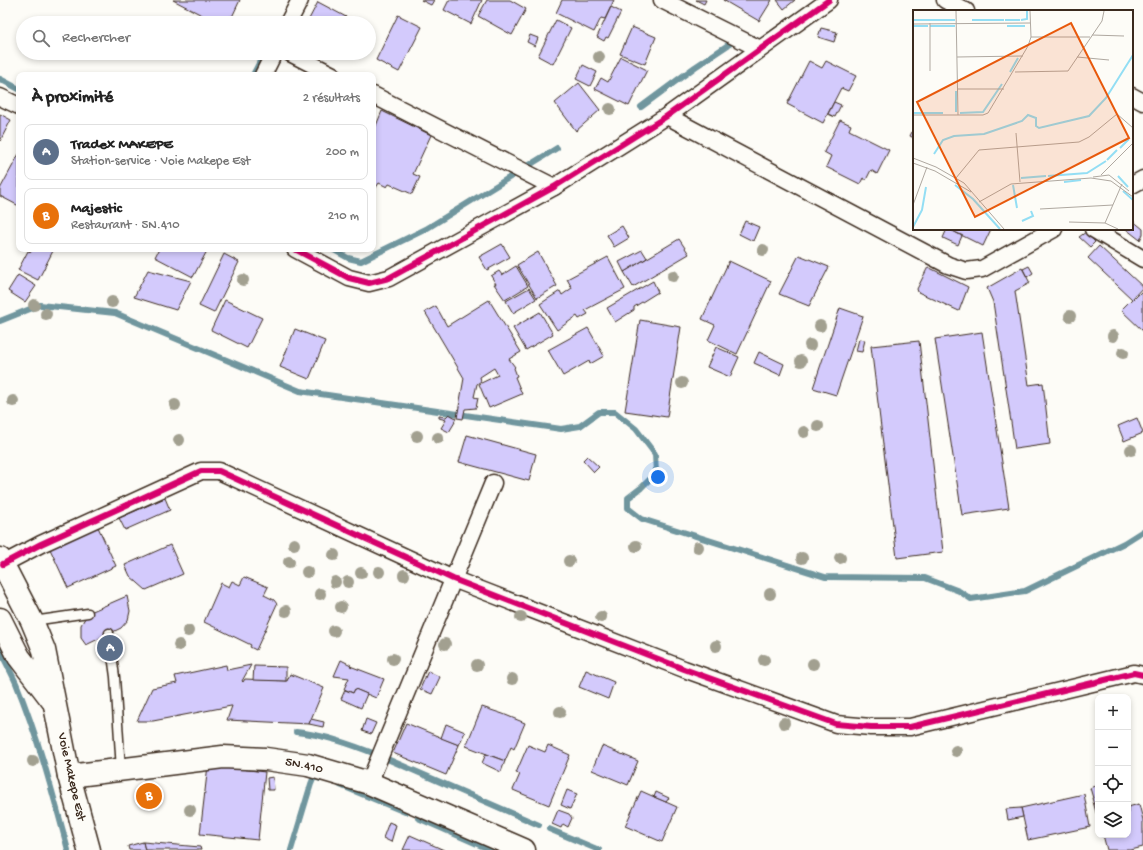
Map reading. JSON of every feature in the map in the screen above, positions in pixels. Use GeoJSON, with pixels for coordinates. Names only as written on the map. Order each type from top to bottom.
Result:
{"type":"FeatureCollection","features":[{"type":"Feature","properties":{"kind":"street"},"geometry":{"type":"LineString","coordinates":[[292,16],[300,0]]}},
{"type":"Feature","properties":{"kind":"street"},"geometry":{"type":"LineString","coordinates":[[662,0],[760,49]]}},
{"type":"Feature","properties":{"kind":"street"},"geometry":{"type":"LineString","coordinates":[[301,252],[349,278],[369,283],[388,278],[554,187],[667,116],[829,0]]}},
{"type":"Feature","properties":{"kind":"street"},"geometry":{"type":"LineString","coordinates":[[945,0],[964,10]]}},
{"type":"Feature","properties":{"kind":"street"},"geometry":{"type":"LineString","coordinates":[[264,72],[270,60]]}},
{"type":"Feature","properties":{"kind":"street"},"geometry":{"type":"LineString","coordinates":[[304,60],[327,72]]}},
{"type":"Feature","properties":{"kind":"street"},"geometry":{"type":"LineString","coordinates":[[0,97],[16,105]]}},
{"type":"Feature","properties":{"kind":"street"},"geometry":{"type":"LineString","coordinates":[[376,97],[554,187]]}},
{"type":"Feature","properties":{"kind":"street"},"geometry":{"type":"LineString","coordinates":[[1133,97],[1143,102]]}},
{"type":"Feature","properties":{"kind":"street"},"geometry":{"type":"LineString","coordinates":[[667,116],[948,265],[966,271],[982,269],[1052,230]]}},
{"type":"Feature","properties":{"kind":"street"},"geometry":{"type":"LineString","coordinates":[[1133,185],[1143,179]]}},
{"type":"Feature","properties":{"kind":"street"},"geometry":{"type":"LineString","coordinates":[[1095,230],[1143,259]]}},
{"type":"Feature","properties":{"kind":"street"},"geometry":{"type":"LineString","coordinates":[[2,562],[201,471],[219,471],[453,579],[684,670],[836,724],[871,728],[910,726],[1134,673],[1143,675]]}},
{"type":"Feature","properties":{"kind":"street"},"geometry":{"type":"LineString","coordinates":[[368,783],[493,483]]}},
{"type":"Feature","properties":{"kind":"street","name":"Voie Makepe Est"},"geometry":{"type":"LineString","coordinates":[[2,562],[32,621],[44,650],[69,776],[89,850]]}},
{"type":"Feature","properties":{"kind":"street","name":"Voie Makepe Est"},"geometry":{"type":"LineString","coordinates":[[0,619],[19,657],[55,704]]}},
{"type":"Feature","properties":{"kind":"street","name":"5N.410"},"geometry":{"type":"LineString","coordinates":[[69,776],[223,757],[266,759],[308,765],[368,783],[524,850]]}},
{"type":"Feature","properties":{"kind":"lane"},"geometry":{"type":"LineString","coordinates":[[32,621],[88,614]]}},
{"type":"Feature","properties":{"kind":"lane"},"geometry":{"type":"LineString","coordinates":[[110,633],[122,770]]}},
{"type":"Feature","properties":{"kind":"building"},"geometry":{"type":"Polygon","coordinates":[[[173,0],[240,0],[232,16],[204,16],[173,0]]]}},
{"type":"Feature","properties":{"kind":"building"},"geometry":{"type":"Polygon","coordinates":[[[421,0],[434,0],[431,5],[421,0]]]}},
{"type":"Feature","properties":{"kind":"building"},"geometry":{"type":"Polygon","coordinates":[[[449,0],[482,0],[471,24],[444,10],[449,0]]]}},
{"type":"Feature","properties":{"kind":"building"},"geometry":{"type":"Polygon","coordinates":[[[487,0],[510,0],[526,9],[512,35],[478,16],[487,0]]]}},
{"type":"Feature","properties":{"kind":"building"},"geometry":{"type":"Polygon","coordinates":[[[562,0],[614,0],[605,19],[601,18],[594,32],[556,13],[562,0]]]}},
{"type":"Feature","properties":{"kind":"building"},"geometry":{"type":"Polygon","coordinates":[[[696,0],[706,0],[704,4],[696,0]]]}},
{"type":"Feature","properties":{"kind":"building"},"geometry":{"type":"Polygon","coordinates":[[[723,0],[772,0],[759,21],[723,0]]]}},
{"type":"Feature","properties":{"kind":"building"},"geometry":{"type":"Polygon","coordinates":[[[777,0],[795,0],[784,9],[777,0]]]}},
{"type":"Feature","properties":{"kind":"building"},"geometry":{"type":"Polygon","coordinates":[[[318,2],[344,16],[311,16],[318,2]]]}},
{"type":"Feature","properties":{"kind":"building"},"geometry":{"type":"Polygon","coordinates":[[[611,7],[621,12],[608,38],[606,37],[604,41],[597,37],[611,7]]]}},
{"type":"Feature","properties":{"kind":"building"},"geometry":{"type":"Polygon","coordinates":[[[398,15],[422,27],[399,72],[376,60],[398,15]]]}},
{"type":"Feature","properties":{"kind":"building"},"geometry":{"type":"Polygon","coordinates":[[[556,20],[571,28],[553,64],[538,56],[556,20]]]}},
{"type":"Feature","properties":{"kind":"building"},"geometry":{"type":"Polygon","coordinates":[[[632,27],[656,37],[645,64],[620,54],[632,27]]]}},
{"type":"Feature","properties":{"kind":"building"},"geometry":{"type":"Polygon","coordinates":[[[821,28],[837,32],[834,42],[818,37],[821,28]]]}},
{"type":"Feature","properties":{"kind":"building"},"geometry":{"type":"Polygon","coordinates":[[[530,35],[538,38],[535,46],[527,42],[530,35]]]}},
{"type":"Feature","properties":{"kind":"building"},"geometry":{"type":"Polygon","coordinates":[[[621,57],[647,70],[629,106],[595,89],[601,78],[608,82],[621,57]]]}},
{"type":"Feature","properties":{"kind":"building"},"geometry":{"type":"Polygon","coordinates":[[[809,61],[822,68],[826,61],[856,76],[848,91],[841,88],[823,123],[787,104],[809,61]]]}},
{"type":"Feature","properties":{"kind":"building"},"geometry":{"type":"Polygon","coordinates":[[[583,65],[597,72],[590,86],[576,79],[583,65]]]}},
{"type":"Feature","properties":{"kind":"building"},"geometry":{"type":"Polygon","coordinates":[[[579,83],[600,110],[576,131],[555,103],[579,83]]]}},
{"type":"Feature","properties":{"kind":"building"},"geometry":{"type":"Polygon","coordinates":[[[834,102],[841,105],[835,117],[828,114],[834,102]]]}},
{"type":"Feature","properties":{"kind":"building"},"geometry":{"type":"Polygon","coordinates":[[[382,111],[431,135],[413,174],[420,177],[412,194],[389,184],[387,187],[379,183],[376,188],[376,126],[382,111]]]}},
{"type":"Feature","properties":{"kind":"building"},"geometry":{"type":"Polygon","coordinates":[[[0,114],[11,120],[0,141],[0,114]]]}},
{"type":"Feature","properties":{"kind":"building"},"geometry":{"type":"Polygon","coordinates":[[[840,120],[851,125],[849,130],[889,150],[877,174],[871,170],[866,180],[863,178],[860,184],[826,167],[831,156],[824,152],[840,120]]]}},
{"type":"Feature","properties":{"kind":"building"},"geometry":{"type":"Polygon","coordinates":[[[913,130],[913,138],[910,136],[913,130]]]}},
{"type":"Feature","properties":{"kind":"building"},"geometry":{"type":"Polygon","coordinates":[[[16,160],[16,204],[0,196],[0,189],[16,160]]]}},
{"type":"Feature","properties":{"kind":"building"},"geometry":{"type":"Polygon","coordinates":[[[745,221],[759,227],[753,241],[739,234],[745,221]]]}},
{"type":"Feature","properties":{"kind":"building"},"geometry":{"type":"Polygon","coordinates":[[[1133,221],[1143,229],[1143,234],[1140,240],[1127,230],[1133,230],[1133,221]]]}},
{"type":"Feature","properties":{"kind":"building"},"geometry":{"type":"Polygon","coordinates":[[[622,226],[629,238],[614,247],[607,235],[622,226]]]}},
{"type":"Feature","properties":{"kind":"building"},"geometry":{"type":"Polygon","coordinates":[[[947,230],[951,230],[962,236],[958,245],[943,238],[947,230]]]}},
{"type":"Feature","properties":{"kind":"building"},"geometry":{"type":"Polygon","coordinates":[[[951,230],[991,230],[983,246],[951,230]]]}},
{"type":"Feature","properties":{"kind":"building"},"geometry":{"type":"Polygon","coordinates":[[[1086,232],[1095,242],[1090,247],[1079,237],[1086,232]]]}},
{"type":"Feature","properties":{"kind":"building"},"geometry":{"type":"Polygon","coordinates":[[[679,239],[689,254],[633,287],[624,272],[679,239]]]}},
{"type":"Feature","properties":{"kind":"building"},"geometry":{"type":"Polygon","coordinates":[[[502,244],[510,257],[487,270],[479,257],[502,244]]]}},
{"type":"Feature","properties":{"kind":"building"},"geometry":{"type":"Polygon","coordinates":[[[1099,246],[1143,287],[1133,298],[1134,299],[1143,290],[1143,331],[1121,310],[1132,299],[1088,258],[1099,246]]]}},
{"type":"Feature","properties":{"kind":"building"},"geometry":{"type":"Polygon","coordinates":[[[642,250],[647,258],[624,272],[619,262],[642,250]]]}},
{"type":"Feature","properties":{"kind":"building"},"geometry":{"type":"Polygon","coordinates":[[[27,252],[52,252],[38,280],[18,270],[27,252]]]}},
{"type":"Feature","properties":{"kind":"building"},"geometry":{"type":"Polygon","coordinates":[[[158,252],[206,252],[193,277],[155,257],[158,252]]]}},
{"type":"Feature","properties":{"kind":"building"},"geometry":{"type":"Polygon","coordinates":[[[538,252],[557,286],[537,298],[517,265],[538,252]]]}},
{"type":"Feature","properties":{"kind":"building"},"geometry":{"type":"Polygon","coordinates":[[[224,254],[239,262],[214,313],[199,306],[224,254]]]}},
{"type":"Feature","properties":{"kind":"building"},"geometry":{"type":"Polygon","coordinates":[[[799,255],[829,267],[809,306],[779,294],[799,255]]]}},
{"type":"Feature","properties":{"kind":"building"},"geometry":{"type":"Polygon","coordinates":[[[608,257],[625,289],[585,310],[588,314],[579,319],[577,316],[557,330],[540,304],[560,291],[562,295],[572,288],[567,279],[608,257]]]}},
{"type":"Feature","properties":{"kind":"building"},"geometry":{"type":"Polygon","coordinates":[[[729,261],[771,281],[737,354],[708,340],[715,325],[702,319],[729,261]]]}},
{"type":"Feature","properties":{"kind":"building"},"geometry":{"type":"Polygon","coordinates":[[[516,266],[528,286],[505,300],[494,284],[496,284],[491,276],[499,271],[502,275],[516,266]]]}},
{"type":"Feature","properties":{"kind":"building"},"geometry":{"type":"Polygon","coordinates":[[[1029,266],[1033,273],[1027,277],[1023,269],[1029,266]]]}},
{"type":"Feature","properties":{"kind":"building"},"geometry":{"type":"Polygon","coordinates":[[[928,267],[968,287],[959,311],[918,292],[917,289],[928,267]]]}},
{"type":"Feature","properties":{"kind":"building"},"geometry":{"type":"Polygon","coordinates":[[[1022,268],[1030,283],[1015,291],[1029,385],[1043,383],[1050,444],[1015,449],[993,302],[987,288],[1022,268]]]}},
{"type":"Feature","properties":{"kind":"building"},"geometry":{"type":"Polygon","coordinates":[[[148,270],[191,281],[176,310],[134,297],[148,270]]]}},
{"type":"Feature","properties":{"kind":"building"},"geometry":{"type":"Polygon","coordinates":[[[18,275],[36,286],[25,302],[8,291],[18,275]]]}},
{"type":"Feature","properties":{"kind":"building"},"geometry":{"type":"Polygon","coordinates":[[[653,281],[658,292],[634,307],[634,310],[615,322],[607,308],[653,281]]]}},
{"type":"Feature","properties":{"kind":"building"},"geometry":{"type":"Polygon","coordinates":[[[529,288],[536,299],[513,313],[506,301],[529,288]]]}},
{"type":"Feature","properties":{"kind":"building"},"geometry":{"type":"Polygon","coordinates":[[[225,300],[262,318],[247,348],[211,330],[225,300]]]}},
{"type":"Feature","properties":{"kind":"building"},"geometry":{"type":"Polygon","coordinates":[[[489,300],[521,352],[509,359],[515,367],[517,376],[515,377],[522,394],[489,408],[479,384],[498,375],[494,368],[480,377],[481,381],[477,384],[474,397],[478,398],[476,408],[465,409],[463,419],[457,418],[464,378],[425,312],[436,306],[447,326],[489,300]]]}},
{"type":"Feature","properties":{"kind":"building"},"geometry":{"type":"Polygon","coordinates":[[[840,308],[863,316],[836,395],[813,388],[840,308]]]}},
{"type":"Feature","properties":{"kind":"building"},"geometry":{"type":"Polygon","coordinates":[[[540,312],[553,334],[526,350],[513,328],[540,312]]]}},
{"type":"Feature","properties":{"kind":"building"},"geometry":{"type":"Polygon","coordinates":[[[640,320],[681,327],[667,417],[625,411],[640,320]]]}},
{"type":"Feature","properties":{"kind":"building"},"geometry":{"type":"Polygon","coordinates":[[[588,328],[604,356],[590,364],[589,361],[563,376],[548,350],[588,328]]]}},
{"type":"Feature","properties":{"kind":"building"},"geometry":{"type":"Polygon","coordinates":[[[295,329],[325,341],[309,379],[280,367],[295,329]]]}},
{"type":"Feature","properties":{"kind":"building"},"geometry":{"type":"Polygon","coordinates":[[[982,332],[1009,508],[962,515],[935,339],[982,332]]]}},
{"type":"Feature","properties":{"kind":"building"},"geometry":{"type":"Polygon","coordinates":[[[859,339],[865,340],[862,352],[856,351],[859,339]]]}},
{"type":"Feature","properties":{"kind":"building"},"geometry":{"type":"Polygon","coordinates":[[[919,341],[943,552],[897,558],[871,346],[919,341]]]}},
{"type":"Feature","properties":{"kind":"building"},"geometry":{"type":"Polygon","coordinates":[[[716,347],[739,357],[730,377],[707,367],[716,347]]]}},
{"type":"Feature","properties":{"kind":"building"},"geometry":{"type":"Polygon","coordinates":[[[759,352],[784,364],[780,375],[754,363],[759,352]]]}},
{"type":"Feature","properties":{"kind":"building"},"geometry":{"type":"Polygon","coordinates":[[[449,414],[456,418],[449,432],[441,428],[446,420],[439,418],[439,416],[446,417],[449,414]]]}},
{"type":"Feature","properties":{"kind":"building"},"geometry":{"type":"Polygon","coordinates":[[[1137,418],[1143,433],[1124,441],[1118,426],[1137,418]]]}},
{"type":"Feature","properties":{"kind":"building"},"geometry":{"type":"Polygon","coordinates":[[[467,435],[536,454],[529,481],[459,462],[467,435]]]}},
{"type":"Feature","properties":{"kind":"building"},"geometry":{"type":"Polygon","coordinates":[[[587,456],[599,467],[594,472],[583,460],[587,456]]]}},
{"type":"Feature","properties":{"kind":"building"},"geometry":{"type":"Polygon","coordinates":[[[165,498],[170,510],[125,530],[119,518],[165,498]]]}},
{"type":"Feature","properties":{"kind":"building"},"geometry":{"type":"Polygon","coordinates":[[[98,527],[116,566],[68,588],[50,549],[98,527]]]}},
{"type":"Feature","properties":{"kind":"building"},"geometry":{"type":"Polygon","coordinates":[[[170,545],[183,574],[146,590],[130,576],[125,565],[170,545]]]}},
{"type":"Feature","properties":{"kind":"building"},"geometry":{"type":"Polygon","coordinates":[[[244,577],[268,587],[264,595],[274,600],[277,604],[256,650],[250,647],[251,645],[204,622],[221,583],[229,587],[232,581],[240,585],[244,577]]]}},
{"type":"Feature","properties":{"kind":"building"},"geometry":{"type":"Polygon","coordinates":[[[127,596],[130,611],[128,620],[121,628],[86,645],[81,638],[81,625],[88,613],[127,596]]]}},
{"type":"Feature","properties":{"kind":"building"},"geometry":{"type":"Polygon","coordinates":[[[341,660],[351,665],[350,666],[384,679],[376,698],[355,689],[353,693],[344,689],[349,678],[334,676],[341,660]]]}},
{"type":"Feature","properties":{"kind":"building"},"geometry":{"type":"Polygon","coordinates":[[[226,665],[227,670],[251,665],[242,681],[243,682],[245,679],[287,681],[290,674],[324,688],[309,724],[227,720],[232,706],[153,721],[137,721],[152,688],[177,683],[175,676],[226,665]]]}},
{"type":"Feature","properties":{"kind":"building"},"geometry":{"type":"Polygon","coordinates":[[[254,666],[286,667],[286,681],[253,680],[254,666]]]}},
{"type":"Feature","properties":{"kind":"building"},"geometry":{"type":"Polygon","coordinates":[[[586,670],[614,682],[608,699],[579,687],[586,670]]]}},
{"type":"Feature","properties":{"kind":"building"},"geometry":{"type":"Polygon","coordinates":[[[428,671],[440,677],[432,694],[420,689],[428,671]]]}},
{"type":"Feature","properties":{"kind":"building"},"geometry":{"type":"Polygon","coordinates":[[[355,689],[367,694],[361,708],[341,699],[345,690],[353,693],[355,689]]]}},
{"type":"Feature","properties":{"kind":"building"},"geometry":{"type":"Polygon","coordinates":[[[482,707],[525,723],[514,749],[511,747],[505,761],[466,746],[482,707]]]}},
{"type":"Feature","properties":{"kind":"building"},"geometry":{"type":"Polygon","coordinates":[[[311,719],[324,722],[323,727],[309,724],[311,719]]]}},
{"type":"Feature","properties":{"kind":"building"},"geometry":{"type":"Polygon","coordinates":[[[366,719],[376,723],[371,734],[362,731],[366,719]]]}},
{"type":"Feature","properties":{"kind":"building"},"geometry":{"type":"Polygon","coordinates":[[[406,723],[459,745],[446,775],[393,753],[406,723]]]}},
{"type":"Feature","properties":{"kind":"building"},"geometry":{"type":"Polygon","coordinates":[[[446,724],[465,732],[459,745],[441,738],[446,724]]]}},
{"type":"Feature","properties":{"kind":"building"},"geometry":{"type":"Polygon","coordinates":[[[528,745],[545,752],[548,745],[570,755],[549,805],[513,790],[520,774],[516,773],[528,745]]]}},
{"type":"Feature","properties":{"kind":"building"},"geometry":{"type":"Polygon","coordinates":[[[602,746],[638,761],[628,785],[592,770],[602,746]]]}},
{"type":"Feature","properties":{"kind":"building"},"geometry":{"type":"Polygon","coordinates":[[[486,754],[505,761],[501,772],[482,763],[486,754]]]}},
{"type":"Feature","properties":{"kind":"building"},"geometry":{"type":"Polygon","coordinates":[[[208,765],[265,772],[258,840],[200,834],[208,765]]]}},
{"type":"Feature","properties":{"kind":"building"},"geometry":{"type":"Polygon","coordinates":[[[273,777],[274,790],[268,790],[267,778],[273,777]]]}},
{"type":"Feature","properties":{"kind":"building"},"geometry":{"type":"Polygon","coordinates":[[[1095,786],[1095,809],[1093,798],[1090,788],[1095,786]]]}},
{"type":"Feature","properties":{"kind":"building"},"geometry":{"type":"Polygon","coordinates":[[[567,790],[577,794],[570,809],[561,805],[567,790]]]}},
{"type":"Feature","properties":{"kind":"building"},"geometry":{"type":"Polygon","coordinates":[[[641,791],[677,807],[662,842],[625,826],[641,791]]]}},
{"type":"Feature","properties":{"kind":"building"},"geometry":{"type":"Polygon","coordinates":[[[656,792],[669,798],[666,802],[654,797],[656,792]]]}},
{"type":"Feature","properties":{"kind":"building"},"geometry":{"type":"Polygon","coordinates":[[[1084,794],[1090,827],[1028,840],[1021,808],[1084,794]]]}},
{"type":"Feature","properties":{"kind":"building"},"geometry":{"type":"Polygon","coordinates":[[[1139,804],[1143,820],[1143,847],[1131,850],[1107,850],[1104,838],[1131,838],[1131,806],[1139,804]]]}},
{"type":"Feature","properties":{"kind":"building"},"geometry":{"type":"Polygon","coordinates":[[[1021,808],[1023,817],[1008,820],[1006,809],[1021,808]]]}},
{"type":"Feature","properties":{"kind":"building"},"geometry":{"type":"Polygon","coordinates":[[[558,810],[569,814],[572,818],[568,827],[563,824],[561,828],[552,824],[558,810]]]}},
{"type":"Feature","properties":{"kind":"building"},"geometry":{"type":"Polygon","coordinates":[[[389,822],[396,825],[391,842],[383,838],[389,822]]]}},
{"type":"Feature","properties":{"kind":"building"},"geometry":{"type":"Polygon","coordinates":[[[410,835],[444,850],[403,850],[410,835]]]}},
{"type":"Feature","properties":{"kind":"building"},"geometry":{"type":"Polygon","coordinates":[[[143,842],[145,850],[129,850],[128,846],[143,842]]]}},
{"type":"Feature","properties":{"kind":"building"},"geometry":{"type":"Polygon","coordinates":[[[143,842],[200,847],[201,850],[145,850],[143,842]]]}},
{"type":"Feature","properties":{"kind":"waterway"},"geometry":{"type":"LineString","coordinates":[[641,107],[695,67],[731,43]]}},
{"type":"Feature","properties":{"kind":"waterway"},"geometry":{"type":"LineString","coordinates":[[255,72],[261,60]]}},
{"type":"Feature","properties":{"kind":"waterway"},"geometry":{"type":"LineString","coordinates":[[0,79],[16,87]]}},
{"type":"Feature","properties":{"kind":"waterway"},"geometry":{"type":"LineString","coordinates":[[337,252],[348,258],[361,261],[426,229],[557,148]]}},
{"type":"Feature","properties":{"kind":"waterway"},"geometry":{"type":"LineString","coordinates":[[0,321],[40,305],[115,313],[300,391],[561,429],[580,426],[599,412],[615,412],[636,429],[655,454],[656,473],[628,498],[628,508],[642,519],[825,577],[925,578],[959,591],[971,599],[1025,591],[1124,543],[1143,531]]}},
{"type":"Feature","properties":{"kind":"waterway"},"geometry":{"type":"LineString","coordinates":[[0,650],[24,703],[51,787],[68,850]]}},
{"type":"Feature","properties":{"kind":"waterway"},"geometry":{"type":"LineString","coordinates":[[296,732],[337,740],[378,755]]}},
{"type":"Feature","properties":{"kind":"waterway"},"geometry":{"type":"LineString","coordinates":[[385,758],[539,825]]}},
{"type":"Feature","properties":{"kind":"waterway"},"geometry":{"type":"LineString","coordinates":[[291,850],[311,784],[314,777],[320,779]]}},
{"type":"Feature","properties":{"kind":"waterway"},"geometry":{"type":"LineString","coordinates":[[340,785],[405,812]]}},
{"type":"Feature","properties":{"kind":"waterway"},"geometry":{"type":"LineString","coordinates":[[418,818],[491,850]]}},
{"type":"Feature","properties":{"kind":"waterway"},"geometry":{"type":"LineString","coordinates":[[549,829],[599,850]]}},
{"type":"Feature","properties":{"kind":"cycle path"},"geometry":{"type":"LineString","coordinates":[[301,252],[349,278],[369,283],[389,278],[554,187],[667,116],[829,0]]}},
{"type":"Feature","properties":{"kind":"cycle path"},"geometry":{"type":"LineString","coordinates":[[3,564],[41,544],[201,471],[219,471],[453,579],[684,669],[836,724],[871,727],[910,727],[1134,673],[1143,675]]}},
{"type":"Feature","properties":{"kind":"place","name":"Tradex MAKEPE"},"geometry":{"type":"Point","coordinates":[110,648]}},
{"type":"Feature","properties":{"kind":"place","name":"Majestic"},"geometry":{"type":"Point","coordinates":[149,796]}}]}
